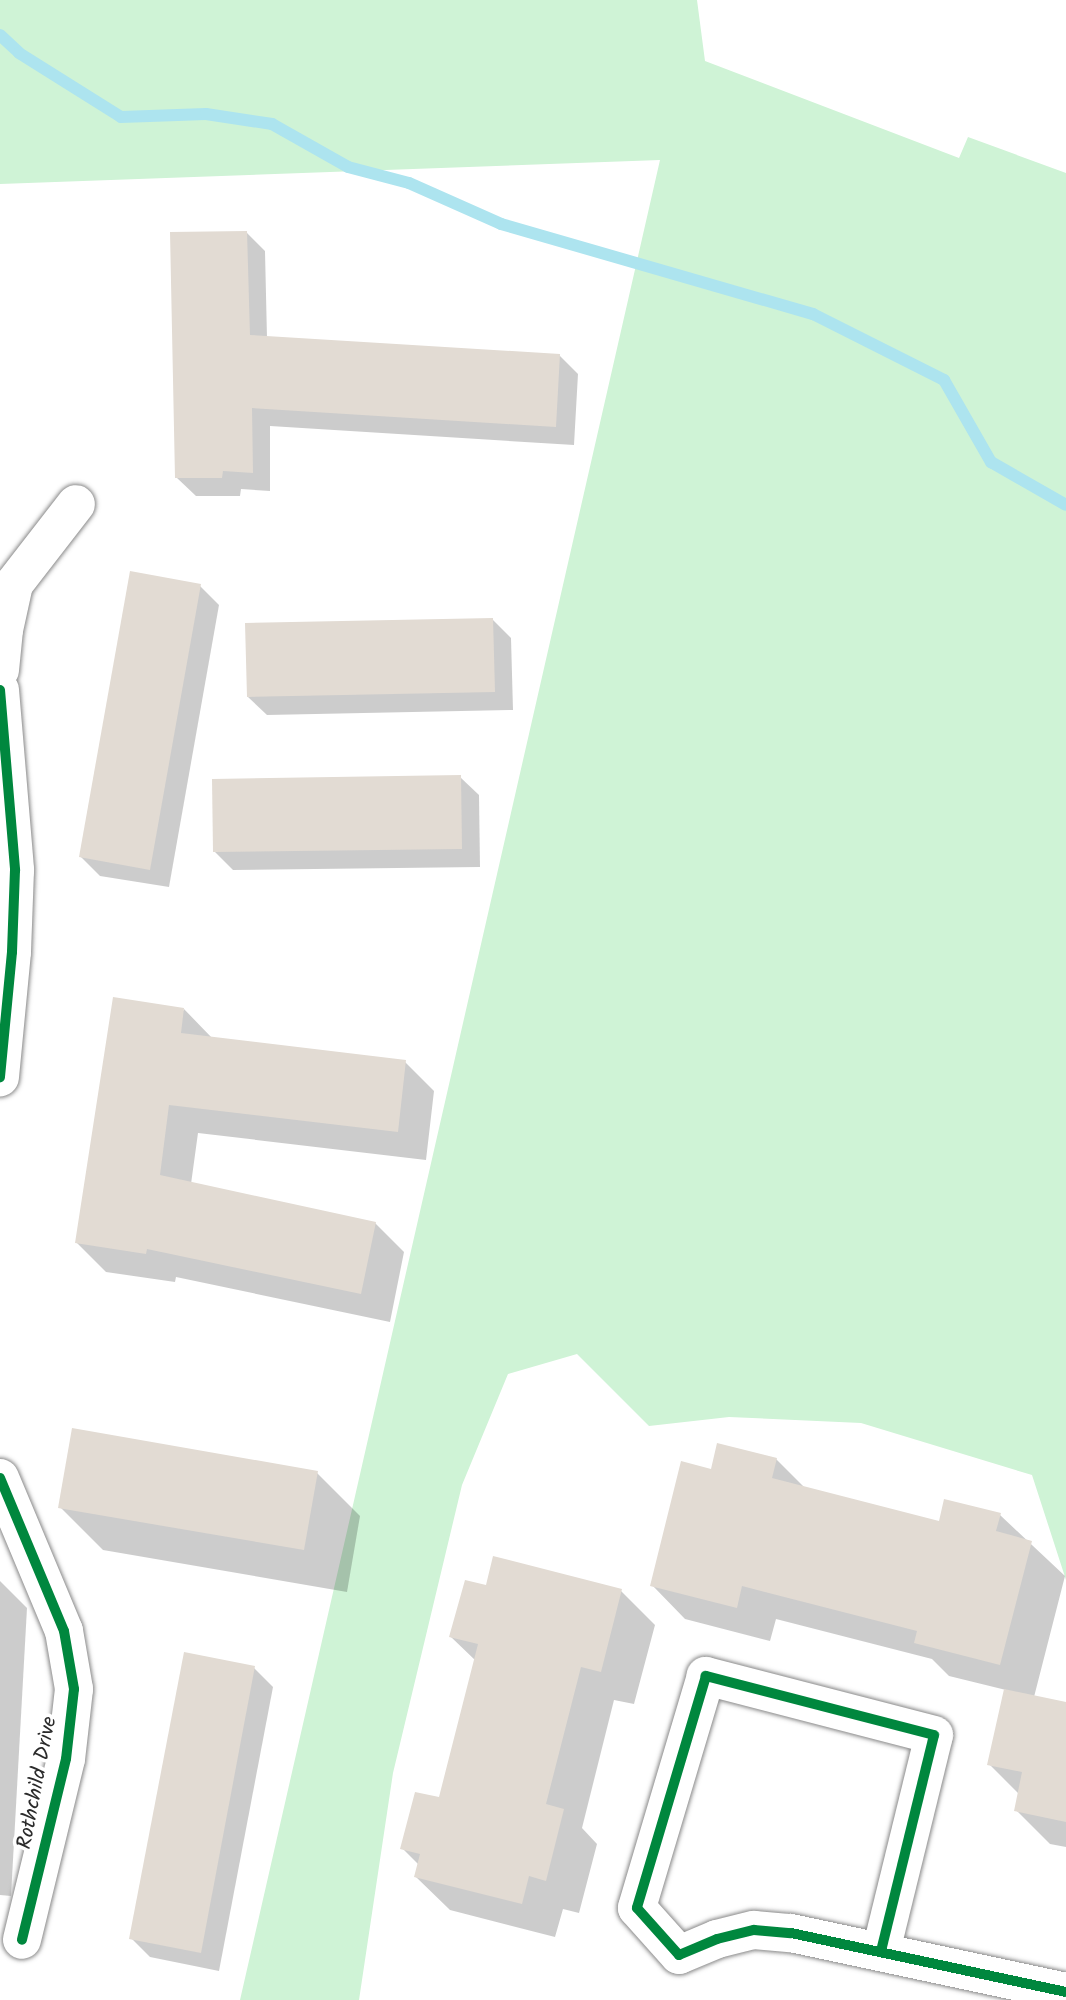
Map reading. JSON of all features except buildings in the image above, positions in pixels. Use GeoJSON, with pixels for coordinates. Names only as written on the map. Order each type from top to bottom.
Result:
{"type":"FeatureCollection","features":[{"type":"Feature","properties":{"kind":"street"},"geometry":{"type":"LineString","coordinates":[[0,670],[4,630],[14,584],[76,505]]}},
{"type":"Feature","properties":{"kind":"street"},"geometry":{"type":"LineString","coordinates":[[0,690],[15,870],[12,952],[1,1053]]}},
{"type":"Feature","properties":{"kind":"street","name":"Rothchild Drive"},"geometry":{"type":"LineString","coordinates":[[0,1478],[64,1631],[74,1689],[66,1759],[22,1940]]}},
{"type":"Feature","properties":{"kind":"street"},"geometry":{"type":"LineString","coordinates":[[881,1951],[934,1735],[706,1676],[636,1908],[679,1955],[717,1939],[754,1930],[791,1933],[1066,1992]]}},
{"type":"Feature","properties":{"kind":"green space"},"geometry":{"type":"Polygon","coordinates":[[[0,0],[697,0],[705,61],[959,158],[968,137],[1066,173],[1066,1580],[1032,1475],[861,1423],[729,1417],[649,1426],[577,1354],[508,1374],[462,1485],[393,1773],[359,2000],[240,2000],[660,160],[0,184],[0,0]]]}},
{"type":"Feature","properties":{"kind":"waterway"},"geometry":{"type":"LineString","coordinates":[[0,35],[19,53],[121,117],[206,114],[272,124],[348,167],[409,183],[501,224],[813,314],[944,380],[991,462],[1066,505]]}},
{"type":"Feature","properties":{"kind":"cycle path"},"geometry":{"type":"LineString","coordinates":[[0,690],[15,870],[12,952],[0,1077]]}},
{"type":"Feature","properties":{"kind":"cycle path"},"geometry":{"type":"LineString","coordinates":[[0,1478],[64,1631],[74,1689],[66,1759],[22,1940]]}},
{"type":"Feature","properties":{"kind":"cycle path"},"geometry":{"type":"LineString","coordinates":[[881,1951],[934,1735],[706,1676],[637,1908],[679,1955],[717,1939],[754,1930],[791,1933],[1066,1992]]}}]}
